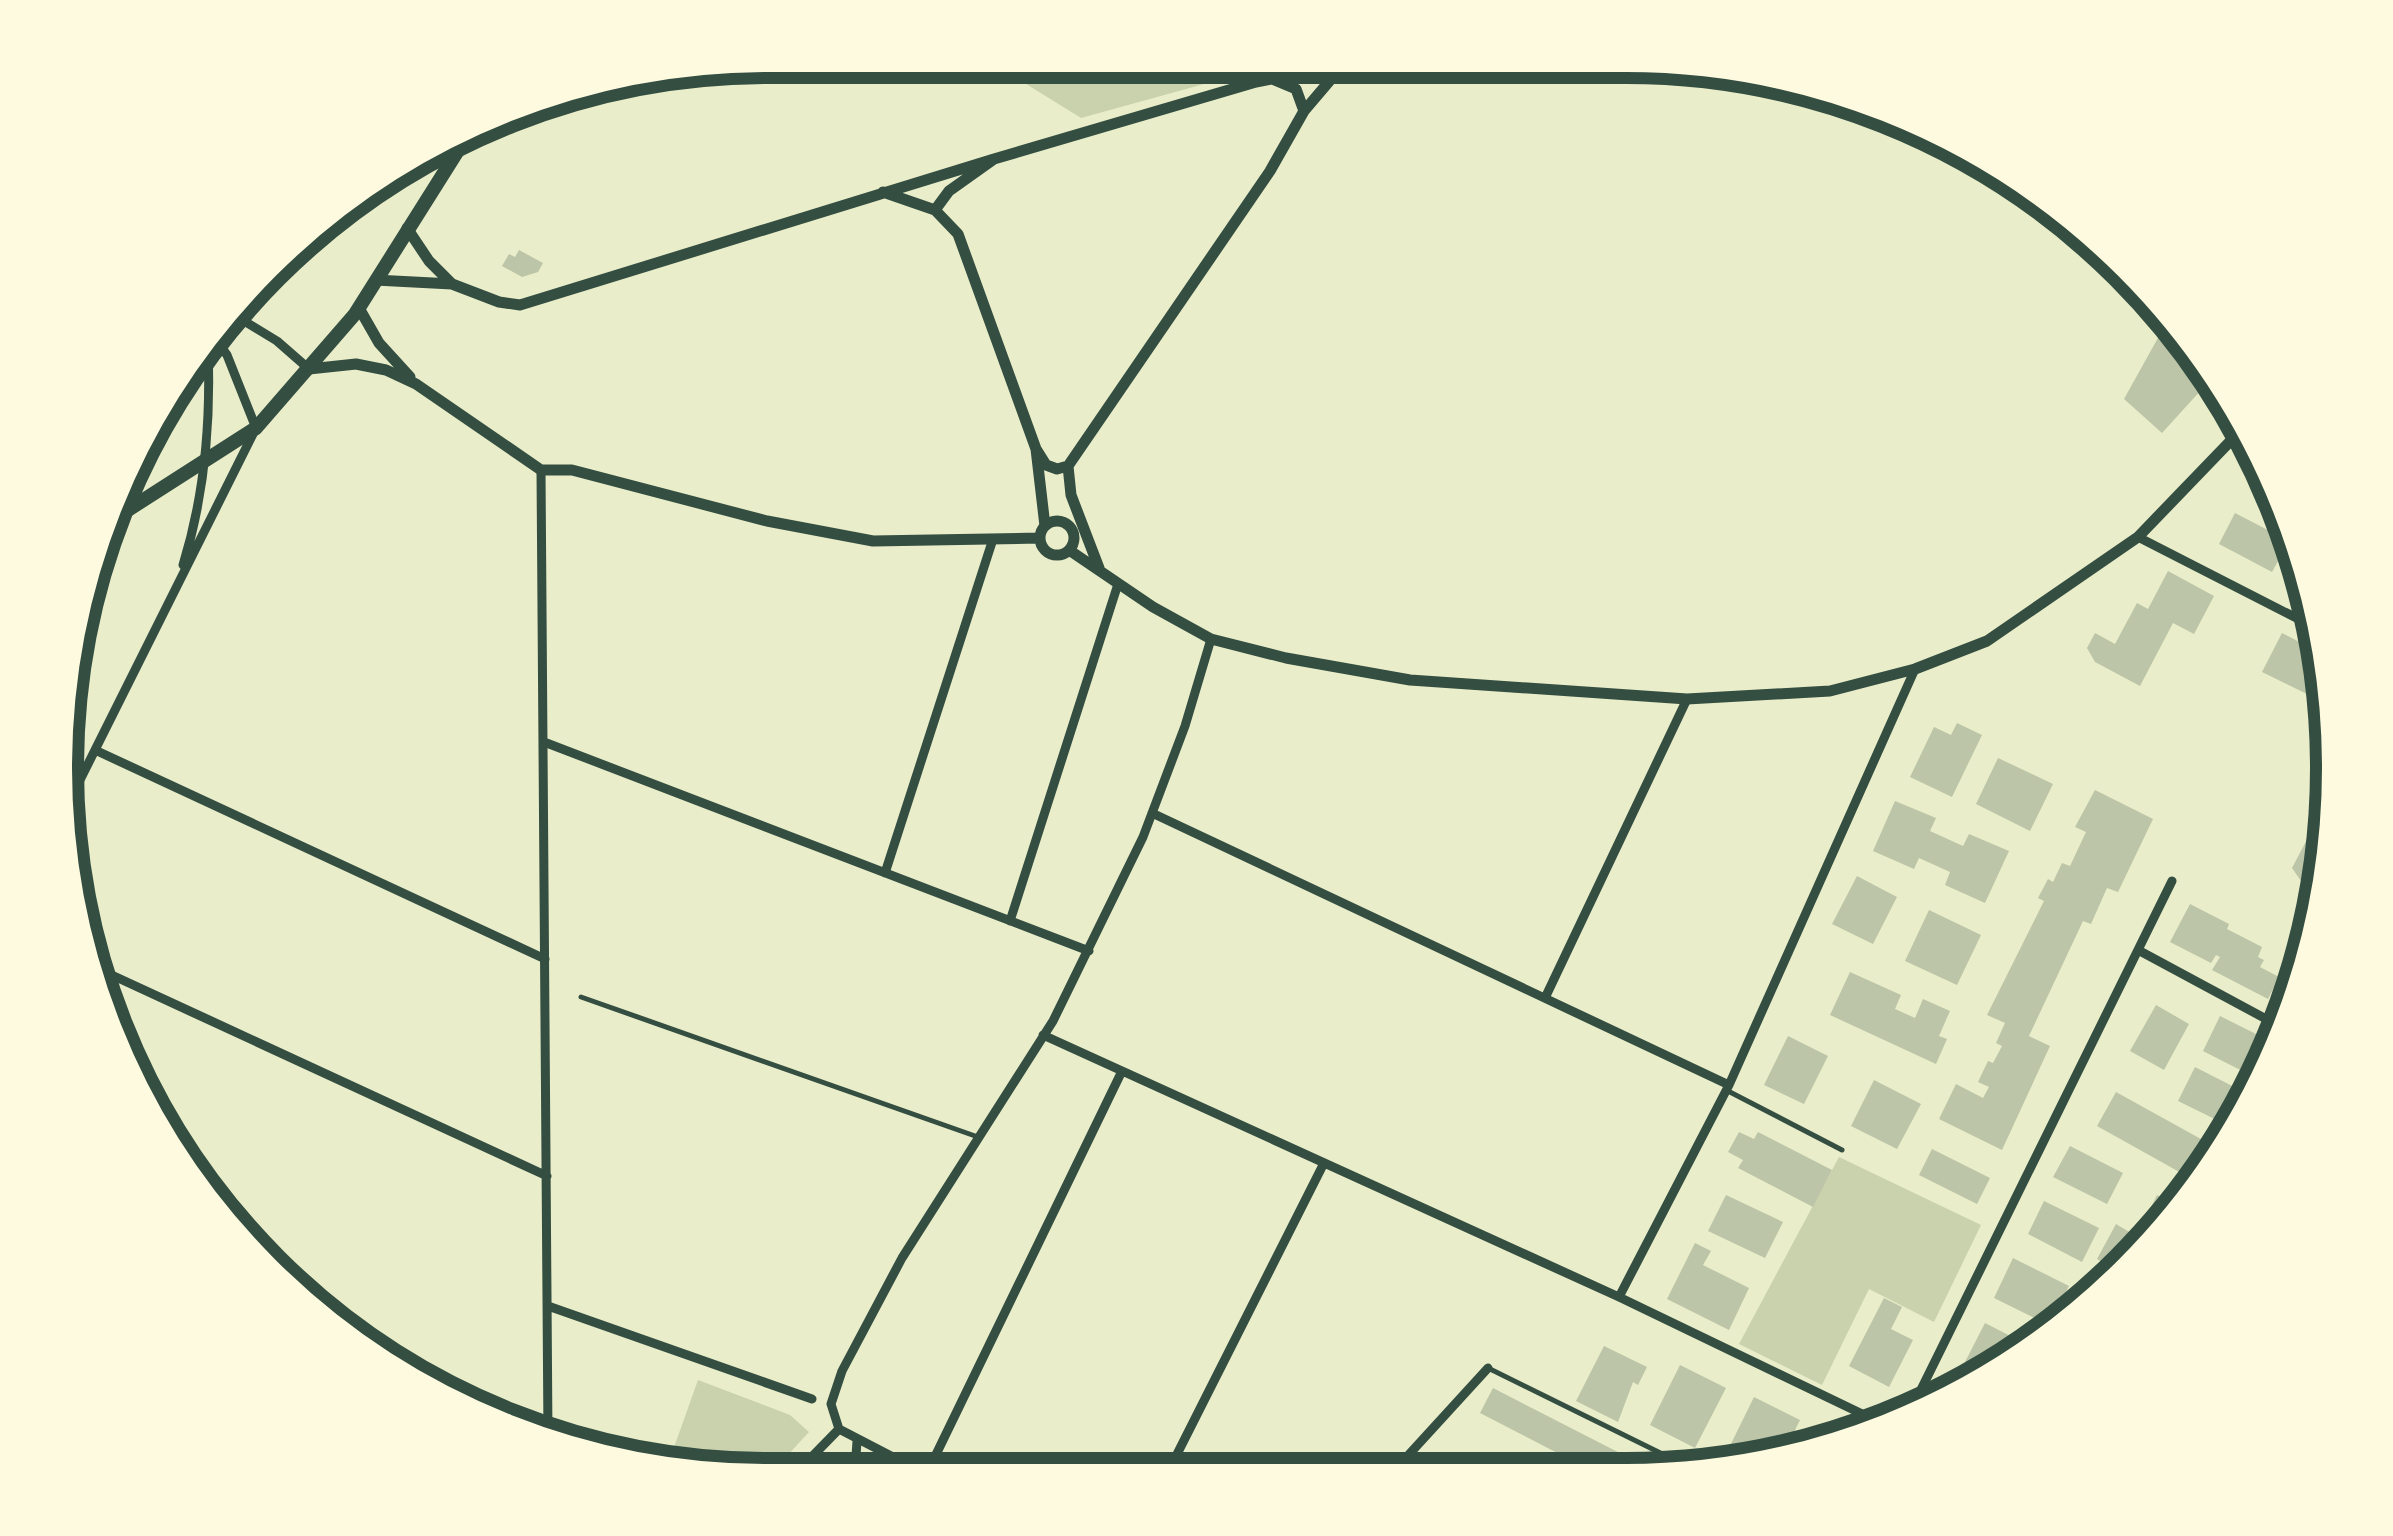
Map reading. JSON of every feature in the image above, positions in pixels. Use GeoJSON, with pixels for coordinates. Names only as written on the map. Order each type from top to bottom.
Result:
{"type":"FeatureCollection","features":[{"type":"Feature","properties":{"kind":"main road"},"geometry":{"type":"LineString","coordinates":[[128,510],[256,428],[359,308],[457,152]]}},
{"type":"Feature","properties":{"kind":"street"},"geometry":{"type":"LineString","coordinates":[[376,280],[452,284],[499,302],[520,305],[1268,78]]}},
{"type":"Feature","properties":{"kind":"street"},"geometry":{"type":"LineString","coordinates":[[1099,568],[1071,496],[1068,466],[1270,171],[1304,111],[1332,78]]}},
{"type":"Feature","properties":{"kind":"street"},"geometry":{"type":"LineString","coordinates":[[1256,82],[1272,79],[1296,90],[1304,111]]}},
{"type":"Feature","properties":{"kind":"street"},"geometry":{"type":"LineString","coordinates":[[935,210],[949,191],[994,159]]}},
{"type":"Feature","properties":{"kind":"street"},"geometry":{"type":"LineString","coordinates":[[883,192],[935,210],[958,234],[1036,449],[1046,465],[1057,469],[1068,466]]}},
{"type":"Feature","properties":{"kind":"street"},"geometry":{"type":"LineString","coordinates":[[407,228],[429,261],[452,284]]}},
{"type":"Feature","properties":{"kind":"street"},"geometry":{"type":"LineString","coordinates":[[359,308],[379,343],[416,384]]}},
{"type":"Feature","properties":{"kind":"street"},"geometry":{"type":"LineString","coordinates":[[243,321],[277,340],[309,369],[356,364],[386,370],[416,384],[541,470],[572,470],[767,522],[873,540],[1040,538]]}},
{"type":"Feature","properties":{"kind":"street"},"geometry":{"type":"LineString","coordinates":[[78,783],[256,428],[221,347]]}},
{"type":"Feature","properties":{"kind":"street"},"geometry":{"type":"LineString","coordinates":[[176,590],[202,493],[209,427],[209,364]]}},
{"type":"Feature","properties":{"kind":"street"},"geometry":{"type":"LineString","coordinates":[[1069,550],[1210,639],[1286,658],[1410,680],[1687,698],[1830,691],[1916,669],[1987,641],[2138,536],[2232,440]]}},
{"type":"Feature","properties":{"kind":"street"},"geometry":{"type":"LineString","coordinates":[[1036,449],[1045,526],[1040,538]]}},
{"type":"Feature","properties":{"kind":"street"},"geometry":{"type":"LineString","coordinates":[[541,470],[548,1423]]}},
{"type":"Feature","properties":{"kind":"street"},"geometry":{"type":"LineString","coordinates":[[1045,526],[1056,521],[1066,524],[1073,533],[1069,550]]}},
{"type":"Feature","properties":{"kind":"street"},"geometry":{"type":"LineString","coordinates":[[2138,536],[2299,619]]}},
{"type":"Feature","properties":{"kind":"street"},"geometry":{"type":"LineString","coordinates":[[1040,538],[1048,553],[1059,555],[1069,550]]}},
{"type":"Feature","properties":{"kind":"street"},"geometry":{"type":"LineString","coordinates":[[885,873],[993,539]]}},
{"type":"Feature","properties":{"kind":"street"},"geometry":{"type":"LineString","coordinates":[[1010,921],[1118,584]]}},
{"type":"Feature","properties":{"kind":"street"},"geometry":{"type":"LineString","coordinates":[[893,1458],[840,1429],[830,1404],[842,1371],[902,1258],[1043,1035],[1088,952],[1152,813],[1185,726],[1210,639]]}},
{"type":"Feature","properties":{"kind":"street"},"geometry":{"type":"LineString","coordinates":[[1618,1297],[1728,1088],[1916,669]]}},
{"type":"Feature","properties":{"kind":"street"},"geometry":{"type":"LineString","coordinates":[[1545,998],[1687,698]]}},
{"type":"Feature","properties":{"kind":"street"},"geometry":{"type":"LineString","coordinates":[[544,742],[1088,952]]}},
{"type":"Feature","properties":{"kind":"street"},"geometry":{"type":"LineString","coordinates":[[95,750],[546,958]]}},
{"type":"Feature","properties":{"kind":"street"},"geometry":{"type":"LineString","coordinates":[[1152,813],[1728,1088]]}},
{"type":"Feature","properties":{"kind":"street"},"geometry":{"type":"LineString","coordinates":[[1920,1392],[2172,881]]}},
{"type":"Feature","properties":{"kind":"street"},"geometry":{"type":"LineString","coordinates":[[2138,950],[2268,1020]]}},
{"type":"Feature","properties":{"kind":"street"},"geometry":{"type":"LineString","coordinates":[[109,974],[547,1176]]}},
{"type":"Feature","properties":{"kind":"street"},"geometry":{"type":"LineString","coordinates":[[1043,1035],[1618,1297],[1864,1415]]}},
{"type":"Feature","properties":{"kind":"street"},"geometry":{"type":"LineString","coordinates":[[934,1458],[1122,1071]]}},
{"type":"Feature","properties":{"kind":"street"},"geometry":{"type":"LineString","coordinates":[[1175,1458],[1324,1163]]}},
{"type":"Feature","properties":{"kind":"street"},"geometry":{"type":"LineString","coordinates":[[548,1306],[812,1399]]}},
{"type":"Feature","properties":{"kind":"street"},"geometry":{"type":"LineString","coordinates":[[1406,1458],[1488,1368]]}},
{"type":"Feature","properties":{"kind":"street"},"geometry":{"type":"LineString","coordinates":[[810,1458],[840,1429]]}},
{"type":"Feature","properties":{"kind":"street"},"geometry":{"type":"LineString","coordinates":[[856,1458],[857,1441]]}},
{"type":"Feature","properties":{"kind":"lane"},"geometry":{"type":"LineString","coordinates":[[581,998],[978,1137]]}},
{"type":"Feature","properties":{"kind":"lane"},"geometry":{"type":"LineString","coordinates":[[1728,1088],[1842,1150]]}},
{"type":"Feature","properties":{"kind":"lane"},"geometry":{"type":"LineString","coordinates":[[1488,1368],[1669,1457]]}},
{"type":"Feature","properties":{"kind":"green space"},"geometry":{"type":"Polygon","coordinates":[[[1016,78],[1226,78],[1081,118],[1016,78]]]}},
{"type":"Feature","properties":{"kind":"green space"},"geometry":{"type":"Polygon","coordinates":[[[1839,1157],[1981,1225],[1934,1322],[1869,1289],[1822,1385],[1739,1344],[1839,1157]]]}},
{"type":"Feature","properties":{"kind":"green space"},"geometry":{"type":"Polygon","coordinates":[[[698,1380],[790,1415],[809,1432],[785,1458],[672,1452],[698,1380]]]}},
{"type":"Feature","properties":{"kind":"building"},"geometry":{"type":"Polygon","coordinates":[[[519,250],[543,263],[538,272],[522,277],[502,266],[509,254],[515,257],[519,250]]]}},
{"type":"Feature","properties":{"kind":"building"},"geometry":{"type":"Polygon","coordinates":[[[2159,336],[2173,348],[2202,389],[2162,433],[2124,399],[2159,336]]]}},
{"type":"Feature","properties":{"kind":"building"},"geometry":{"type":"Polygon","coordinates":[[[2235,513],[2274,533],[2282,555],[2272,572],[2219,544],[2235,513]]]}},
{"type":"Feature","properties":{"kind":"building"},"geometry":{"type":"Polygon","coordinates":[[[2168,571],[2214,596],[2194,634],[2173,623],[2140,686],[2095,662],[2087,648],[2095,633],[2115,644],[2137,603],[2148,609],[2168,571]]]}},
{"type":"Feature","properties":{"kind":"building"},"geometry":{"type":"Polygon","coordinates":[[[2282,633],[2304,644],[2307,664],[2303,672],[2310,675],[2312,696],[2262,672],[2282,633]]]}},
{"type":"Feature","properties":{"kind":"building"},"geometry":{"type":"Polygon","coordinates":[[[1957,723],[1982,735],[1952,797],[1910,777],[1934,727],[1951,735],[1957,723]]]}},
{"type":"Feature","properties":{"kind":"building"},"geometry":{"type":"Polygon","coordinates":[[[1998,758],[2053,784],[2030,831],[1976,804],[1998,758]]]}},
{"type":"Feature","properties":{"kind":"building"},"geometry":{"type":"Polygon","coordinates":[[[2095,790],[2153,819],[2118,892],[2107,888],[2091,924],[2083,921],[2029,1036],[2050,1046],[2002,1150],[1939,1119],[1956,1084],[1983,1098],[1989,1087],[1978,1082],[1988,1061],[1993,1063],[2002,1046],[1996,1043],[2005,1023],[1987,1015],[2044,901],[2038,898],[2048,879],[2053,882],[2062,863],[2070,866],[2086,832],[2075,827],[2095,790]]]}},
{"type":"Feature","properties":{"kind":"building"},"geometry":{"type":"Polygon","coordinates":[[[1895,801],[1936,818],[1930,831],[1963,846],[1969,834],[2009,851],[1985,903],[1945,885],[1950,872],[1919,858],[1914,869],[1873,851],[1895,801]]]}},
{"type":"Feature","properties":{"kind":"building"},"geometry":{"type":"Polygon","coordinates":[[[2313,829],[2305,887],[2292,868],[2313,829]]]}},
{"type":"Feature","properties":{"kind":"building"},"geometry":{"type":"Polygon","coordinates":[[[1857,876],[1897,897],[1873,944],[1832,924],[1857,876]]]}},
{"type":"Feature","properties":{"kind":"building"},"geometry":{"type":"Polygon","coordinates":[[[2190,904],[2262,947],[2258,957],[2264,960],[2260,967],[2279,977],[2268,999],[2212,970],[2220,957],[2216,955],[2211,963],[2170,942],[2190,904]]]}},
{"type":"Feature","properties":{"kind":"building"},"geometry":{"type":"Polygon","coordinates":[[[1929,910],[1981,935],[1957,985],[1905,961],[1929,910]]]}},
{"type":"Feature","properties":{"kind":"building"},"geometry":{"type":"Polygon","coordinates":[[[1850,972],[1901,995],[1895,1009],[1915,1018],[1923,999],[1950,1011],[1939,1036],[1947,1039],[1936,1064],[1830,1015],[1850,972]]]}},
{"type":"Feature","properties":{"kind":"building"},"geometry":{"type":"Polygon","coordinates":[[[2156,1005],[2189,1024],[2164,1070],[2130,1051],[2156,1005]]]}},
{"type":"Feature","properties":{"kind":"building"},"geometry":{"type":"Polygon","coordinates":[[[2220,1016],[2261,1036],[2244,1072],[2203,1051],[2220,1016]]]}},
{"type":"Feature","properties":{"kind":"building"},"geometry":{"type":"Polygon","coordinates":[[[1788,1036],[1828,1056],[1804,1104],[1764,1085],[1788,1036]]]}},
{"type":"Feature","properties":{"kind":"building"},"geometry":{"type":"Polygon","coordinates":[[[2195,1067],[2236,1088],[2218,1121],[2178,1101],[2195,1067]]]}},
{"type":"Feature","properties":{"kind":"building"},"geometry":{"type":"Polygon","coordinates":[[[1874,1080],[1921,1104],[1897,1149],[1851,1126],[1874,1080]]]}},
{"type":"Feature","properties":{"kind":"building"},"geometry":{"type":"Polygon","coordinates":[[[2116,1092],[2205,1142],[2183,1174],[2097,1126],[2116,1092]]]}},
{"type":"Feature","properties":{"kind":"building"},"geometry":{"type":"Polygon","coordinates":[[[1739,1132],[1754,1139],[1758,1132],[1832,1170],[1813,1207],[1738,1168],[1743,1160],[1728,1152],[1739,1132]]]}},
{"type":"Feature","properties":{"kind":"building"},"geometry":{"type":"Polygon","coordinates":[[[2070,1146],[2123,1173],[2107,1204],[2053,1177],[2070,1146]]]}},
{"type":"Feature","properties":{"kind":"building"},"geometry":{"type":"Polygon","coordinates":[[[1932,1149],[1990,1178],[1977,1204],[1919,1175],[1932,1149]]]}},
{"type":"Feature","properties":{"kind":"building"},"geometry":{"type":"Polygon","coordinates":[[[1726,1195],[1783,1222],[1765,1258],[1708,1231],[1726,1195]]]}},
{"type":"Feature","properties":{"kind":"building"},"geometry":{"type":"Polygon","coordinates":[[[2157,1195],[2164,1199],[2144,1223],[2157,1195]]]}},
{"type":"Feature","properties":{"kind":"building"},"geometry":{"type":"Polygon","coordinates":[[[2044,1201],[2099,1228],[2082,1262],[2028,1234],[2044,1201]]]}},
{"type":"Feature","properties":{"kind":"building"},"geometry":{"type":"Polygon","coordinates":[[[2116,1224],[2131,1233],[2105,1264],[2097,1259],[2116,1224]]]}},
{"type":"Feature","properties":{"kind":"building"},"geometry":{"type":"Polygon","coordinates":[[[1695,1243],[1711,1251],[1703,1265],[1749,1288],[1729,1330],[1667,1299],[1695,1243]]]}},
{"type":"Feature","properties":{"kind":"building"},"geometry":{"type":"Polygon","coordinates":[[[2013,1258],[2069,1286],[2060,1304],[2039,1320],[1994,1298],[2013,1258]]]}},
{"type":"Feature","properties":{"kind":"building"},"geometry":{"type":"Polygon","coordinates":[[[1884,1298],[1902,1307],[1891,1329],[1913,1340],[1889,1387],[1849,1366],[1884,1298]]]}},
{"type":"Feature","properties":{"kind":"building"},"geometry":{"type":"Polygon","coordinates":[[[1985,1323],[2014,1338],[1971,1365],[1965,1362],[1985,1323]]]}},
{"type":"Feature","properties":{"kind":"building"},"geometry":{"type":"Polygon","coordinates":[[[1604,1346],[1647,1367],[1638,1385],[1633,1382],[1618,1422],[1576,1401],[1604,1346]]]}},
{"type":"Feature","properties":{"kind":"building"},"geometry":{"type":"Polygon","coordinates":[[[1680,1365],[1726,1388],[1695,1448],[1650,1425],[1680,1365]]]}},
{"type":"Feature","properties":{"kind":"building"},"geometry":{"type":"Polygon","coordinates":[[[1493,1388],[1629,1458],[1567,1458],[1480,1413],[1493,1388]]]}},
{"type":"Feature","properties":{"kind":"building"},"geometry":{"type":"Polygon","coordinates":[[[1754,1397],[1800,1420],[1791,1438],[1728,1451],[1754,1397]]]}}]}
